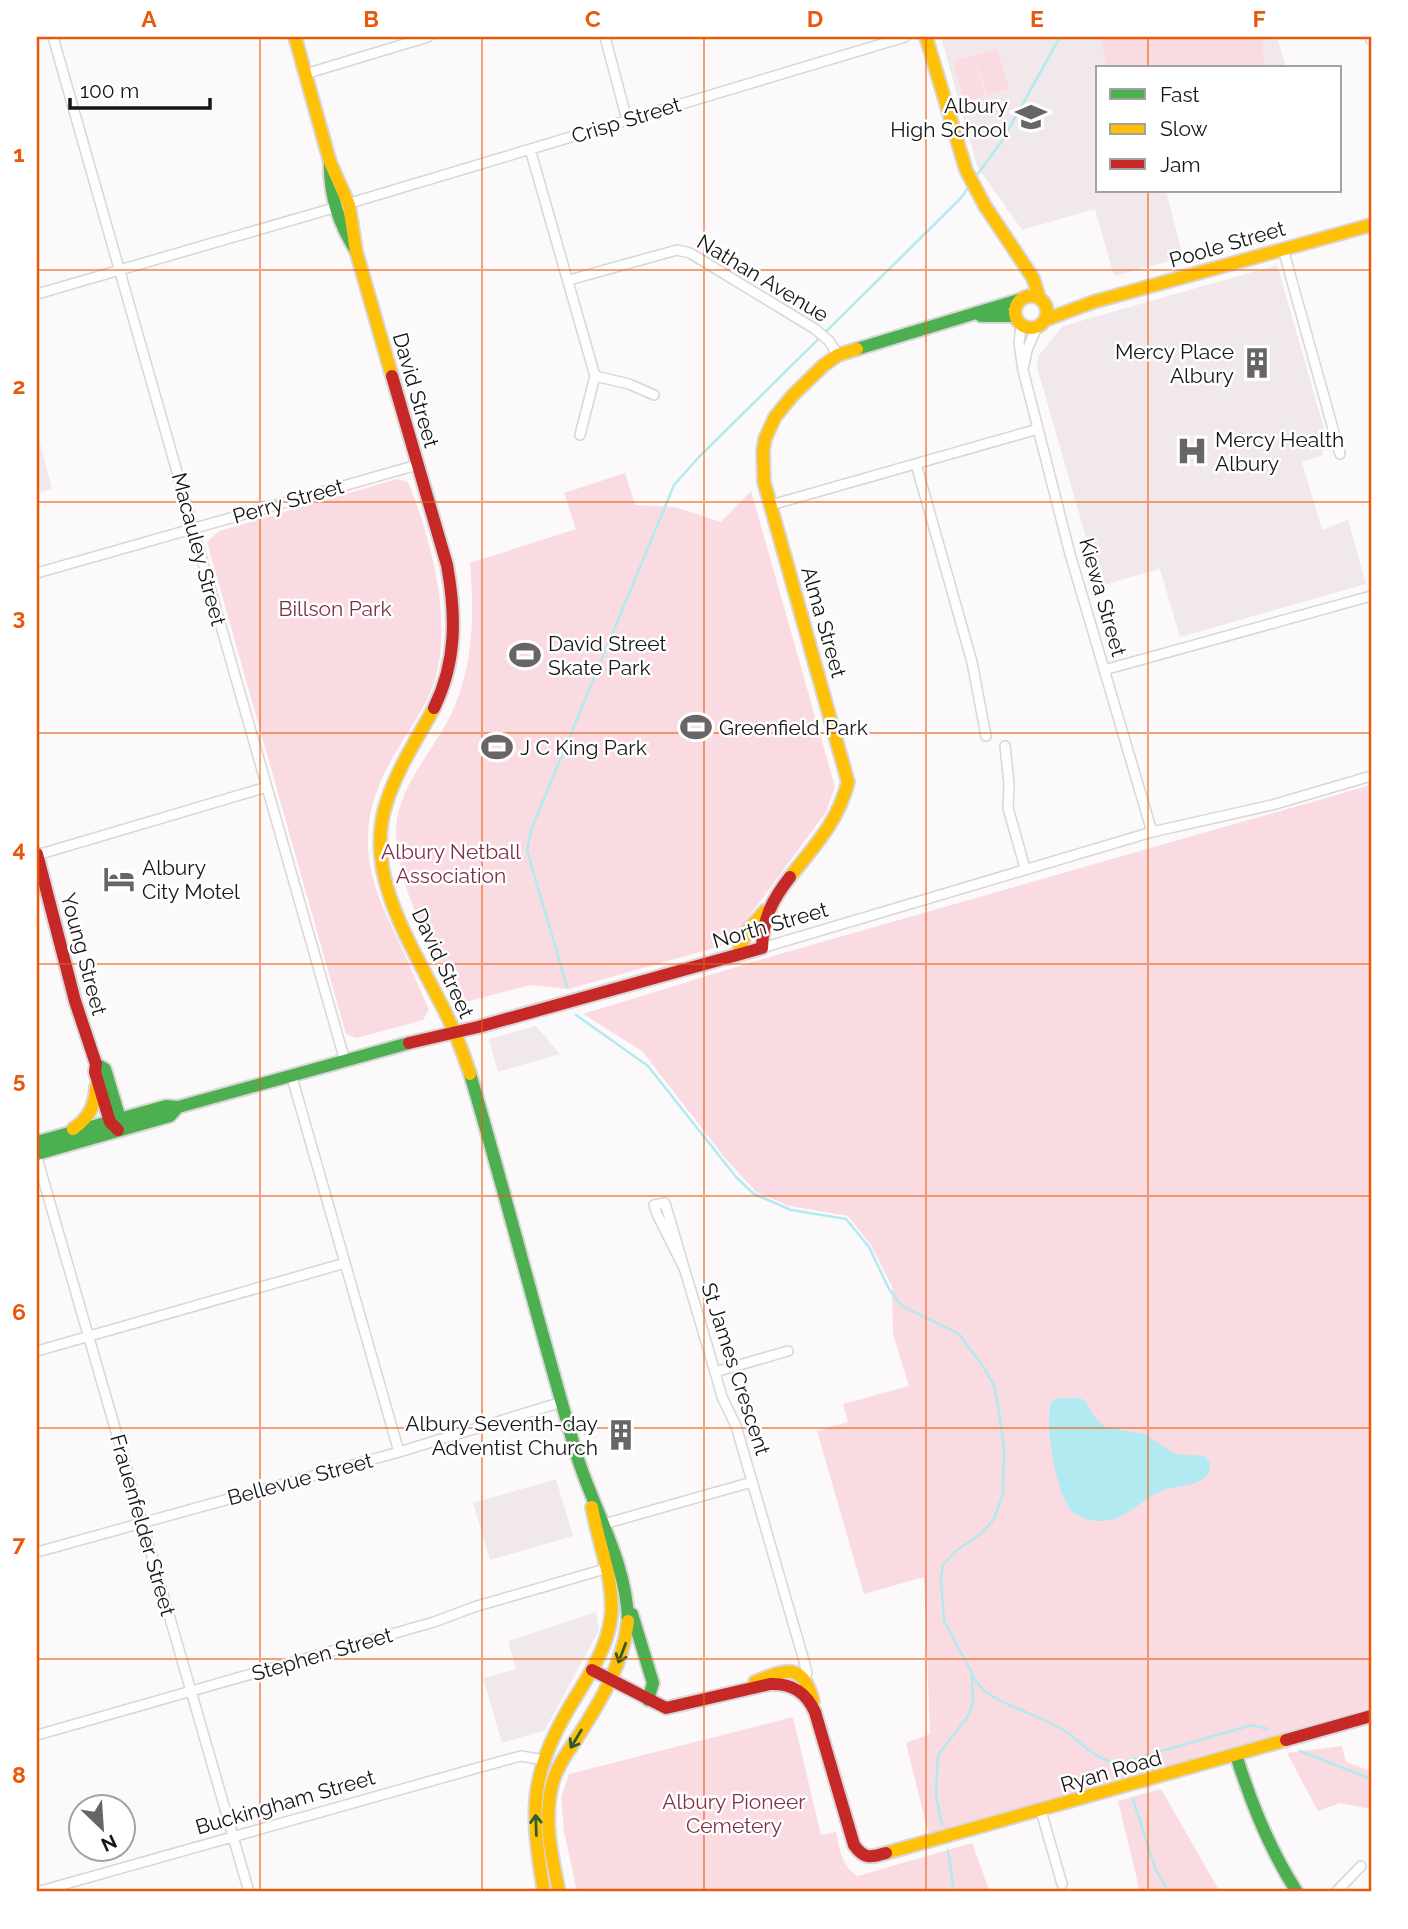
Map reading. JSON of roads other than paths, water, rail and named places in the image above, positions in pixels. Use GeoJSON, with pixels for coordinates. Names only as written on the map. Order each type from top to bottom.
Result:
{"type":"FeatureCollection","features":[{"type":"Feature","properties":{"kind":"street","name":"Macauley Street"},"geometry":{"type":"LineString","coordinates":[[53,37],[345,1061]]}},
{"type":"Feature","properties":{"kind":"street"},"geometry":{"type":"LineString","coordinates":[[305,74],[428,37]]}},
{"type":"Feature","properties":{"kind":"street"},"geometry":{"type":"LineString","coordinates":[[605,37],[627,120]]}},
{"type":"Feature","properties":{"kind":"street","name":"Crisp Street"},"geometry":{"type":"LineString","coordinates":[[37,294],[905,37]]}},
{"type":"Feature","properties":{"kind":"street"},"geometry":{"type":"LineString","coordinates":[[926,37],[969,176],[1033,278],[1048,315],[1027,350],[1023,370]]}},
{"type":"Feature","properties":{"kind":"street","name":"David Street"},"geometry":{"type":"LineString","coordinates":[[294,38],[330,162],[338,174],[342,205],[356,234],[356,251],[449,577],[454,609],[453,652],[447,677],[390,790],[383,814],[380,854],[397,913],[454,1031],[466,1063],[562,1402],[626,1597],[627,1637],[619,1661],[551,1785],[547,1816],[559,1892]]}},
{"type":"Feature","properties":{"kind":"street"},"geometry":{"type":"LineString","coordinates":[[530,149],[595,376],[580,435]]}},
{"type":"Feature","properties":{"kind":"street","name":"Poole Street"},"geometry":{"type":"LineString","coordinates":[[1041,324],[1093,302],[1371,225]]}},
{"type":"Feature","properties":{"kind":"street"},"geometry":{"type":"LineString","coordinates":[[1283,249],[1340,454]]}},
{"type":"Feature","properties":{"kind":"street","name":"Nathan Avenue"},"geometry":{"type":"LineString","coordinates":[[569,280],[663,253],[683,251],[696,255],[817,330],[829,341],[838,355]]}},
{"type":"Feature","properties":{"kind":"street"},"geometry":{"type":"LineString","coordinates":[[1018,320],[1016,305],[1021,299],[1025,278],[1019,259]]}},
{"type":"Feature","properties":{"kind":"street"},"geometry":{"type":"LineString","coordinates":[[838,355],[1034,295],[1043,301]]}},
{"type":"Feature","properties":{"kind":"street","name":"Poole Street"},"geometry":{"type":"LineString","coordinates":[[1043,301],[1067,305],[1093,302]]}},
{"type":"Feature","properties":{"kind":"street"},"geometry":{"type":"LineString","coordinates":[[969,317],[1018,320],[1032,328],[1041,324]]}},
{"type":"Feature","properties":{"kind":"street","name":"Kiewa Street"},"geometry":{"type":"LineString","coordinates":[[1018,320],[1023,370],[1070,554],[1153,832]]}},
{"type":"Feature","properties":{"kind":"street","name":"Alma Street"},"geometry":{"type":"LineString","coordinates":[[737,955],[747,930],[770,906],[843,804],[848,782],[762,464],[762,448],[767,430],[784,404],[827,361],[838,355]]}},
{"type":"Feature","properties":{"kind":"street"},"geometry":{"type":"LineString","coordinates":[[595,376],[629,384],[654,395]]}},
{"type":"Feature","properties":{"kind":"street"},"geometry":{"type":"LineString","coordinates":[[771,505],[1038,429]]}},
{"type":"Feature","properties":{"kind":"street"},"geometry":{"type":"LineString","coordinates":[[916,464],[972,662],[986,736]]}},
{"type":"Feature","properties":{"kind":"street","name":"Perry Street"},"geometry":{"type":"LineString","coordinates":[[37,573],[417,465]]}},
{"type":"Feature","properties":{"kind":"street"},"geometry":{"type":"LineString","coordinates":[[1104,670],[1371,596]]}},
{"type":"Feature","properties":{"kind":"street"},"geometry":{"type":"LineString","coordinates":[[1005,746],[1009,784],[1008,808],[1025,868]]}},
{"type":"Feature","properties":{"kind":"street","name":"North Street"},"geometry":{"type":"LineString","coordinates":[[37,1156],[166,1106],[178,1107],[291,1074],[478,1027],[762,948],[1153,832],[1272,805],[1371,776]]}},
{"type":"Feature","properties":{"kind":"street"},"geometry":{"type":"LineString","coordinates":[[37,855],[267,787]]}},
{"type":"Feature","properties":{"kind":"street","name":"Young Street"},"geometry":{"type":"LineString","coordinates":[[37,855],[75,1001],[116,1124]]}},
{"type":"Feature","properties":{"kind":"street","name":"Alma Street"},"geometry":{"type":"LineString","coordinates":[[762,948],[761,930],[770,906]]}},
{"type":"Feature","properties":{"kind":"street"},"geometry":{"type":"LineString","coordinates":[[61,1135],[80,1125],[92,1110],[96,1096],[96,1068]]}},
{"type":"Feature","properties":{"kind":"street"},"geometry":{"type":"LineString","coordinates":[[291,1074],[399,1452]]}},
{"type":"Feature","properties":{"kind":"street","name":"North Street"},"geometry":{"type":"LineString","coordinates":[[37,1142],[116,1124]]}},
{"type":"Feature","properties":{"kind":"street","name":"Frauenfelder Street"},"geometry":{"type":"LineString","coordinates":[[37,1156],[249,1892]]}},
{"type":"Feature","properties":{"kind":"street","name":"St James Crescent"},"geometry":{"type":"LineString","coordinates":[[665,1203],[654,1205],[684,1268],[722,1397],[736,1426],[804,1661],[802,1684],[815,1712],[854,1845],[862,1856]]}},
{"type":"Feature","properties":{"kind":"street"},"geometry":{"type":"LineString","coordinates":[[37,1351],[345,1263]]}},
{"type":"Feature","properties":{"kind":"street"},"geometry":{"type":"LineString","coordinates":[[715,1372],[788,1351]]}},
{"type":"Feature","properties":{"kind":"street","name":"Bellevue Street"},"geometry":{"type":"LineString","coordinates":[[37,1552],[399,1452],[562,1402]]}},
{"type":"Feature","properties":{"kind":"street","name":"St James Crescent"},"geometry":{"type":"LineString","coordinates":[[604,1524],[752,1482]]}},
{"type":"Feature","properties":{"kind":"street","name":"David Street"},"geometry":{"type":"LineString","coordinates":[[544,1892],[537,1839],[538,1782],[544,1760],[608,1639],[613,1615],[611,1593],[595,1532],[590,1494]]}},
{"type":"Feature","properties":{"kind":"street","name":"Stephen Street"},"geometry":{"type":"LineString","coordinates":[[37,1735],[434,1622],[474,1607],[605,1569]]}},
{"type":"Feature","properties":{"kind":"street"},"geometry":{"type":"LineString","coordinates":[[626,1597],[653,1683],[648,1700]]}},
{"type":"Feature","properties":{"kind":"street"},"geometry":{"type":"LineString","coordinates":[[592,1671],[663,1707],[672,1708],[722,1695],[789,1670],[800,1673],[802,1684]]}},
{"type":"Feature","properties":{"kind":"street","name":"Ryan Road"},"geometry":{"type":"LineString","coordinates":[[862,1856],[881,1857],[1371,1716]]}},
{"type":"Feature","properties":{"kind":"street"},"geometry":{"type":"LineString","coordinates":[[1236,1755],[1251,1805],[1283,1871],[1297,1892]]}},
{"type":"Feature","properties":{"kind":"street","name":"Buckingham Street"},"geometry":{"type":"LineString","coordinates":[[37,1892],[521,1756],[544,1760]]}},
{"type":"Feature","properties":{"kind":"street"},"geometry":{"type":"LineString","coordinates":[[1041,1811],[1062,1884]]}},
{"type":"Feature","properties":{"kind":"street"},"geometry":{"type":"LineString","coordinates":[[1336,1892],[1361,1866]]}},
{"type":"Feature","properties":{"kind":"water"},"geometry":{"type":"Polygon","coordinates":[[[1059,1398],[1080,1398],[1085,1401],[1096,1419],[1105,1427],[1145,1434],[1175,1454],[1205,1456],[1210,1463],[1210,1472],[1193,1484],[1161,1491],[1117,1518],[1100,1521],[1080,1516],[1068,1505],[1053,1459],[1050,1411],[1052,1401],[1059,1398]]]}},
{"type":"Feature","properties":{"kind":"waterway"},"geometry":{"type":"LineString","coordinates":[[974,179],[1002,141],[1060,37]]}},
{"type":"Feature","properties":{"kind":"waterway"},"geometry":{"type":"LineString","coordinates":[[567,987],[527,850],[531,830],[674,485],[699,457],[960,199],[970,185]]}},
{"type":"Feature","properties":{"kind":"waterway"},"geometry":{"type":"LineString","coordinates":[[576,1015],[648,1066],[736,1177],[754,1194],[791,1210],[846,1219],[869,1247],[889,1289],[902,1306],[959,1334],[994,1385],[1004,1447],[1003,1494],[994,1519],[982,1533],[956,1551],[943,1565],[941,1579],[944,1621],[972,1673],[973,1702],[968,1716],[938,1755],[936,1796],[942,1824]]}},
{"type":"Feature","properties":{"kind":"waterway"},"geometry":{"type":"LineString","coordinates":[[972,1675],[982,1688],[995,1698],[1055,1725],[1105,1760],[1121,1762],[1127,1780]]}},
{"type":"Feature","properties":{"kind":"waterway"},"geometry":{"type":"LineString","coordinates":[[1123,1762],[1252,1725],[1268,1729]]}},
{"type":"Feature","properties":{"kind":"waterway"},"geometry":{"type":"LineString","coordinates":[[1300,1751],[1371,1779]]}},
{"type":"Feature","properties":{"kind":"waterway"},"geometry":{"type":"LineString","coordinates":[[1133,1799],[1155,1868],[1168,1892]]}},
{"type":"Feature","properties":{"kind":"waterway"},"geometry":{"type":"LineString","coordinates":[[948,1850],[954,1892]]}},
{"type":"Feature","properties":{"kind":"place","name":"Albury High School"},"geometry":{"type":"Point","coordinates":[1031,117]}},
{"type":"Feature","properties":{"kind":"place","name":"Mercy Place Albury"},"geometry":{"type":"Point","coordinates":[1257,363]}},
{"type":"Feature","properties":{"kind":"place","name":"Mercy Health Albury"},"geometry":{"type":"Point","coordinates":[1192,451]}},
{"type":"Feature","properties":{"kind":"place","name":"David Street Skate Park"},"geometry":{"type":"Point","coordinates":[525,655]}},
{"type":"Feature","properties":{"kind":"place","name":"Greenfield Park"},"geometry":{"type":"Point","coordinates":[696,727]}},
{"type":"Feature","properties":{"kind":"place","name":"J C King Park"},"geometry":{"type":"Point","coordinates":[497,747]}},
{"type":"Feature","properties":{"kind":"place","name":"Albury City Motel"},"geometry":{"type":"Point","coordinates":[119,879]}},
{"type":"Feature","properties":{"kind":"place","name":"Albury Seventh-day Adventist Church"},"geometry":{"type":"Point","coordinates":[621,1435]}},
{"type":"Feature","properties":{"kind":"park label","name":"Billson Park"},"geometry":{"type":"Point","coordinates":[335,608]}},
{"type":"Feature","properties":{"kind":"park label","name":"Albury Netball Association"},"geometry":{"type":"Point","coordinates":[451,863]}},
{"type":"Feature","properties":{"kind":"park label","name":"Albury Pioneer Cemetery"},"geometry":{"type":"Point","coordinates":[734,1813]}}]}
